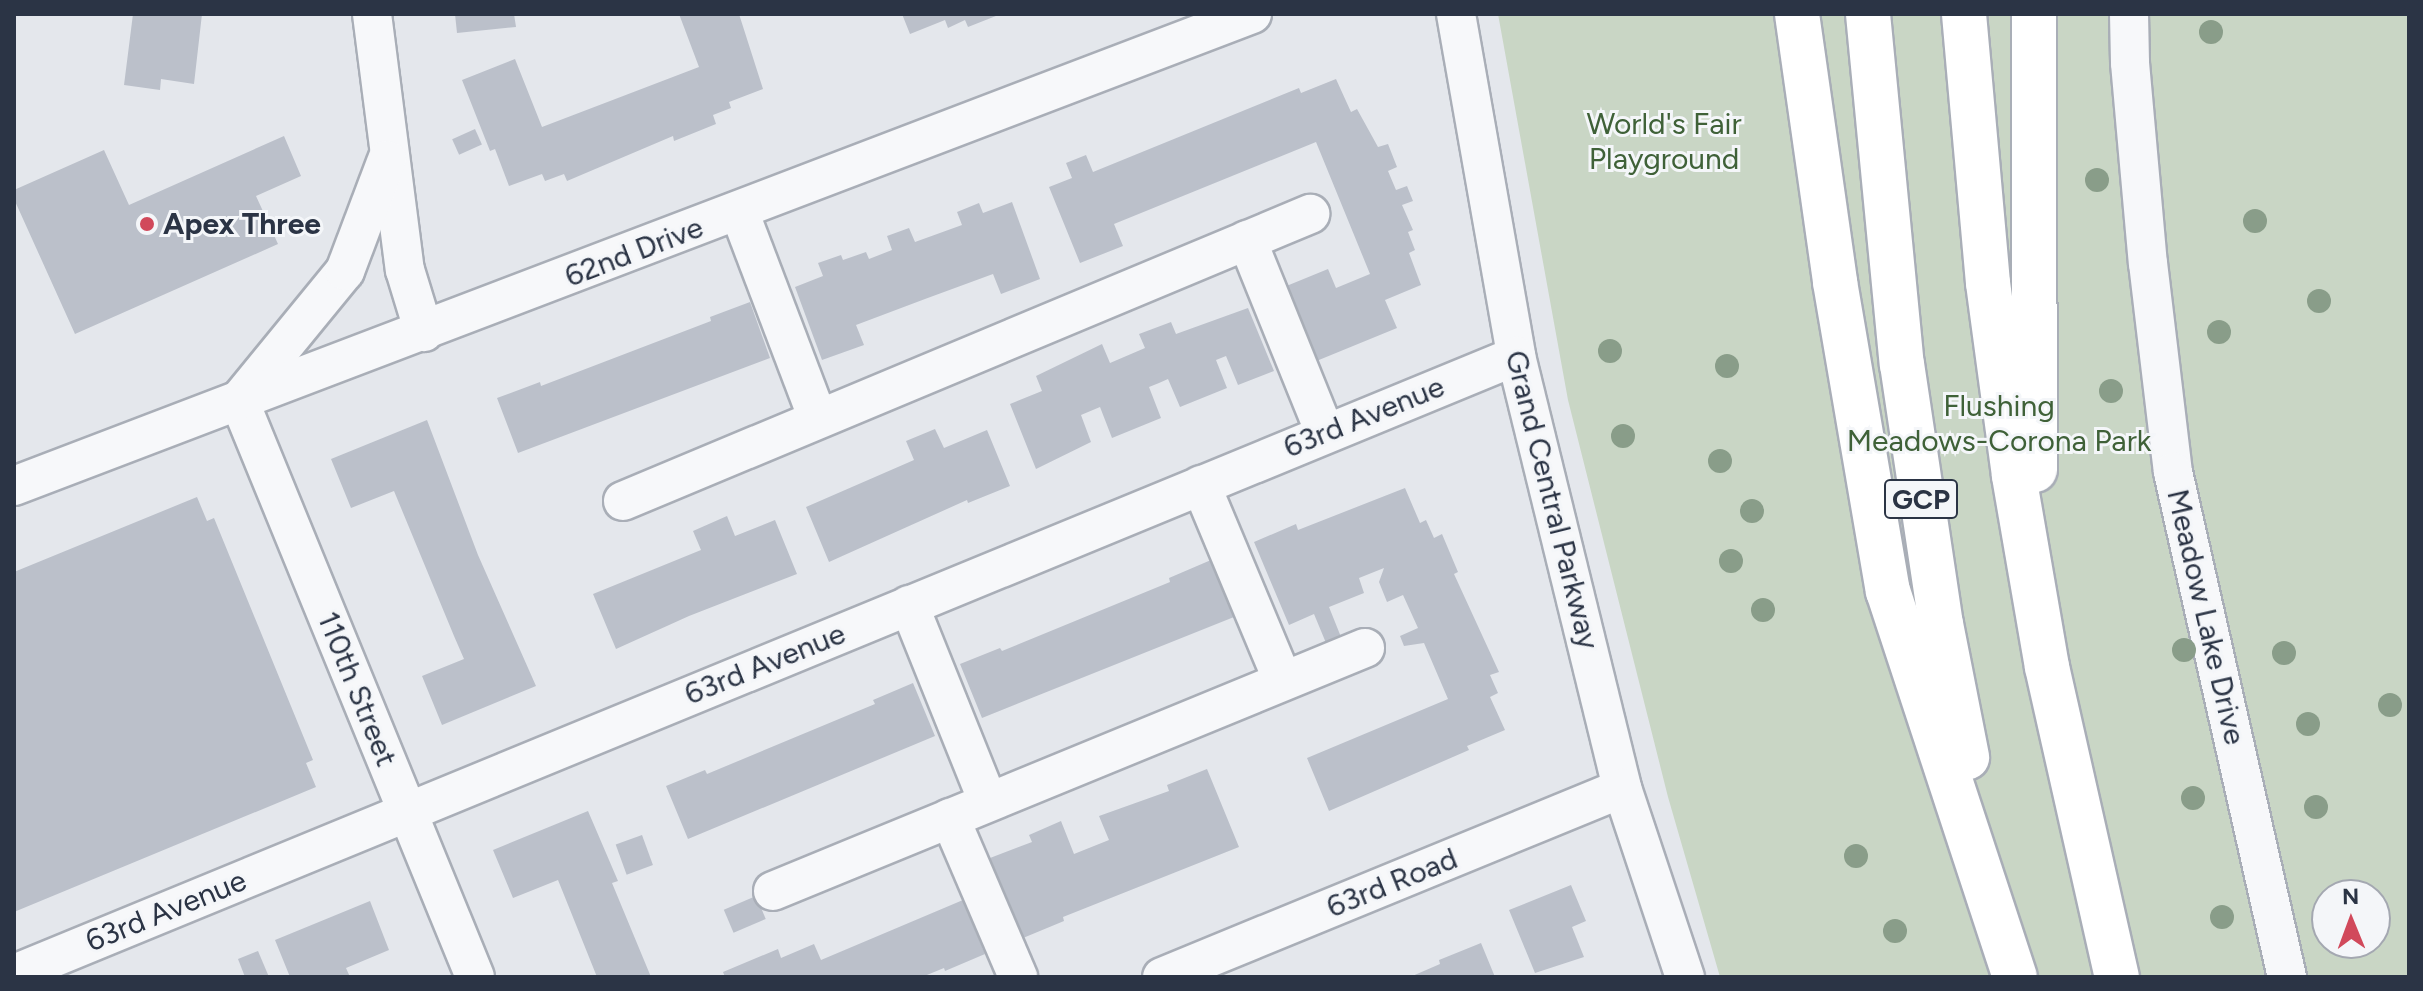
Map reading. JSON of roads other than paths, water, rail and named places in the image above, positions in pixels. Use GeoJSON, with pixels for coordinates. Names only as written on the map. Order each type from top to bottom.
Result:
{"type":"FeatureCollection","features":[{"type":"Feature","properties":{"kind":"highway"},"geometry":{"type":"LineString","coordinates":[[1797,14],[1835,282],[1888,591],[2016,977]]}},
{"type":"Feature","properties":{"kind":"highway","name":"GCP"},"geometry":{"type":"LineString","coordinates":[[1868,14],[1888,242],[1922,509],[1966,752],[2016,977]]}},
{"type":"Feature","properties":{"kind":"highway"},"geometry":{"type":"LineString","coordinates":[[1964,14],[1988,283],[2035,604],[2074,796],[2117,977]]}},
{"type":"Feature","properties":{"kind":"highway"},"geometry":{"type":"LineString","coordinates":[[2034,14],[2035,604]]}},
{"type":"Feature","properties":{"kind":"street"},"geometry":{"type":"LineString","coordinates":[[372,14],[405,270],[424,332]]}},
{"type":"Feature","properties":{"kind":"street","name":"62nd Drive"},"geometry":{"type":"LineString","coordinates":[[14,486],[1252,14]]}},
{"type":"Feature","properties":{"kind":"street","name":"Grand Central Parkway"},"geometry":{"type":"LineString","coordinates":[[1456,14],[1516,356],[1622,788],[1685,977]]}},
{"type":"Feature","properties":{"kind":"street","name":"Meadow Lake Drive"},"geometry":{"type":"LineString","coordinates":[[2129,14],[2130,63],[2148,263],[2173,472],[2287,977]]}},
{"type":"Feature","properties":{"kind":"street"},"geometry":{"type":"LineString","coordinates":[[239,400],[345,271],[389,154]]}},
{"type":"Feature","properties":{"kind":"street"},"geometry":{"type":"LineString","coordinates":[[739,211],[818,419]]}},
{"type":"Feature","properties":{"kind":"street"},"geometry":{"type":"LineString","coordinates":[[623,501],[1310,214]]}},
{"type":"Feature","properties":{"kind":"street"},"geometry":{"type":"LineString","coordinates":[[1247,240],[1325,433]]}},
{"type":"Feature","properties":{"kind":"street","name":"63rd Avenue"},"geometry":{"type":"LineString","coordinates":[[14,974],[1516,356]]}},
{"type":"Feature","properties":{"kind":"street","name":"110th Street"},"geometry":{"type":"LineString","coordinates":[[239,400],[475,977]]}},
{"type":"Feature","properties":{"kind":"street"},"geometry":{"type":"LineString","coordinates":[[1201,485],[1283,681]]}},
{"type":"Feature","properties":{"kind":"street"},"geometry":{"type":"LineString","coordinates":[[909,605],[988,802]]}},
{"type":"Feature","properties":{"kind":"street"},"geometry":{"type":"LineString","coordinates":[[773,891],[1365,648]]}},
{"type":"Feature","properties":{"kind":"street","name":"63rd Road"},"geometry":{"type":"LineString","coordinates":[[1162,977],[1223,965],[1622,788]]}},
{"type":"Feature","properties":{"kind":"street"},"geometry":{"type":"LineString","coordinates":[[950,818],[1018,977]]}},
{"type":"Feature","properties":{"kind":"place","name":"Apex Three"},"geometry":{"type":"Point","coordinates":[147,224]}},
{"type":"Feature","properties":{"kind":"park label","name":"World's Fair Playground"},"geometry":{"type":"Point","coordinates":[1664,141]}},
{"type":"Feature","properties":{"kind":"park label","name":"Flushing Meadows-Corona Park"},"geometry":{"type":"Point","coordinates":[1999,423]}}]}
